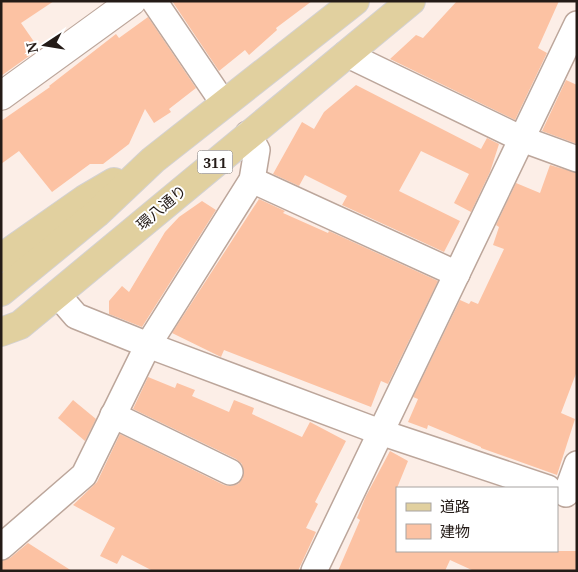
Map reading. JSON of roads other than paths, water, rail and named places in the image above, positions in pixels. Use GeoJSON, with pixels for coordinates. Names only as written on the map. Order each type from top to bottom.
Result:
{"type":"FeatureCollection","features":[{"type":"Feature","properties":{"kind":"main road","name":"311"},"geometry":{"type":"LineString","coordinates":[[1,292],[96,214],[153,160],[355,1]]}},
{"type":"Feature","properties":{"kind":"main road","name":"環八通り"},"geometry":{"type":"LineString","coordinates":[[1,354],[11,328],[57,294],[411,1]]}},
{"type":"Feature","properties":{"kind":"main road","name":"311"},"geometry":{"type":"LineString","coordinates":[[1,258],[85,198],[153,160]]}},
{"type":"Feature","properties":{"kind":"street"},"geometry":{"type":"LineString","coordinates":[[1,96],[132,1]]}},
{"type":"Feature","properties":{"kind":"street"},"geometry":{"type":"LineString","coordinates":[[154,1],[224,104]]}},
{"type":"Feature","properties":{"kind":"street"},"geometry":{"type":"LineString","coordinates":[[314,571],[577,24]]}},
{"type":"Feature","properties":{"kind":"street"},"geometry":{"type":"LineString","coordinates":[[346,54],[522,139],[577,158]]}},
{"type":"Feature","properties":{"kind":"street"},"geometry":{"type":"LineString","coordinates":[[1,547],[84,475],[148,345],[252,180],[258,150],[248,134]]}},
{"type":"Feature","properties":{"kind":"street"},"geometry":{"type":"LineString","coordinates":[[252,180],[457,274]]}},
{"type":"Feature","properties":{"kind":"street"},"geometry":{"type":"LineString","coordinates":[[57,294],[76,316],[148,345],[380,432],[544,487]]}},
{"type":"Feature","properties":{"kind":"street"},"geometry":{"type":"LineString","coordinates":[[113,415],[230,472]]}},
{"type":"Feature","properties":{"kind":"street"},"geometry":{"type":"LineString","coordinates":[[562,493],[577,464]]}}]}
